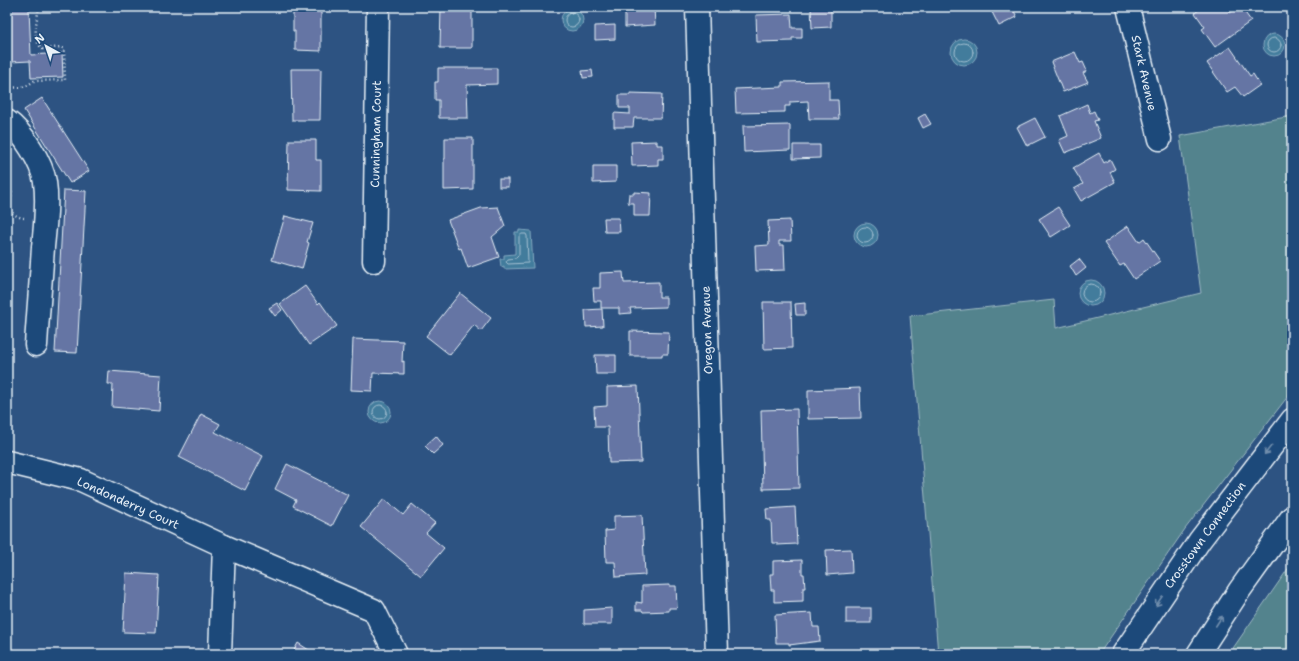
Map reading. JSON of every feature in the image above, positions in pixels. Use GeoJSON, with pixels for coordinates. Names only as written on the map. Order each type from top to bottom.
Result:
{"type":"FeatureCollection","features":[{"type":"Feature","properties":{"kind":"main road","name":"Cunningham Court"},"geometry":{"type":"LineString","coordinates":[[374,261],[378,7]]}},
{"type":"Feature","properties":{"kind":"main road","name":"Oregon Avenue"},"geometry":{"type":"LineString","coordinates":[[697,7],[717,654]]}},
{"type":"Feature","properties":{"kind":"main road","name":"Stark Avenue"},"geometry":{"type":"LineString","coordinates":[[1128,7],[1160,139]]}},
{"type":"Feature","properties":{"kind":"main road"},"geometry":{"type":"LineString","coordinates":[[7,121],[15,126],[29,145],[45,181],[45,220],[36,345]]}},
{"type":"Feature","properties":{"kind":"main road","name":"Crosstown Connection"},"geometry":{"type":"LineString","coordinates":[[1123,654],[1200,540],[1292,420]]}},
{"type":"Feature","properties":{"kind":"main road","name":"Londonderry Court"},"geometry":{"type":"LineString","coordinates":[[7,462],[81,480],[224,546],[374,610],[396,654]]}},
{"type":"Feature","properties":{"kind":"main road"},"geometry":{"type":"LineString","coordinates":[[1198,654],[1238,591],[1292,517]]}},
{"type":"Feature","properties":{"kind":"main road"},"geometry":{"type":"LineString","coordinates":[[220,654],[224,546]]}},
{"type":"Feature","properties":{"kind":"path"},"geometry":{"type":"LineString","coordinates":[[7,88],[22,87],[34,81],[65,80],[64,49],[61,47],[43,49],[39,46],[36,40],[39,7]]}},
{"type":"Feature","properties":{"kind":"path"},"geometry":{"type":"LineString","coordinates":[[7,181],[12,193],[11,199],[7,204]]}},
{"type":"Feature","properties":{"kind":"green space"},"geometry":{"type":"Polygon","coordinates":[[[1292,116],[1292,391],[1185,529],[1099,654],[938,654],[910,316],[1054,300],[1056,328],[1201,293],[1180,136],[1292,116]]]}},
{"type":"Feature","properties":{"kind":"green space"},"geometry":{"type":"Polygon","coordinates":[[[1292,563],[1292,654],[1229,654],[1292,563]]]}},
{"type":"Feature","properties":{"kind":"water"},"geometry":{"type":"Polygon","coordinates":[[[572,9],[580,12],[583,20],[580,28],[572,31],[564,28],[561,20],[564,12],[572,9]]]}},
{"type":"Feature","properties":{"kind":"water"},"geometry":{"type":"Polygon","coordinates":[[[1274,34],[1282,37],[1285,45],[1282,53],[1274,56],[1266,53],[1263,45],[1266,37],[1274,34]]]}},
{"type":"Feature","properties":{"kind":"water"},"geometry":{"type":"Polygon","coordinates":[[[964,39],[973,43],[977,52],[973,61],[964,65],[955,61],[951,52],[955,43],[964,39]]]}},
{"type":"Feature","properties":{"kind":"water"},"geometry":{"type":"Polygon","coordinates":[[[866,223],[875,226],[878,235],[875,244],[866,247],[857,244],[854,235],[857,226],[866,223]]]}},
{"type":"Feature","properties":{"kind":"water"},"geometry":{"type":"Polygon","coordinates":[[[519,230],[531,231],[533,268],[504,269],[504,266],[501,267],[500,259],[504,259],[504,255],[515,254],[515,232],[519,232],[519,230]]]}},
{"type":"Feature","properties":{"kind":"water"},"geometry":{"type":"Polygon","coordinates":[[[1091,280],[1100,284],[1104,293],[1100,302],[1091,306],[1082,302],[1078,293],[1082,284],[1091,280]]]}},
{"type":"Feature","properties":{"kind":"water"},"geometry":{"type":"Polygon","coordinates":[[[376,401],[384,401],[391,408],[391,416],[384,423],[376,423],[369,416],[369,408],[376,401]]]}},
{"type":"Feature","properties":{"kind":"building"},"geometry":{"type":"Polygon","coordinates":[[[7,7],[33,7],[33,9],[29,10],[31,55],[62,53],[63,77],[31,78],[30,61],[11,62],[12,86],[7,86],[7,7]]]}},
{"type":"Feature","properties":{"kind":"building"},"geometry":{"type":"Polygon","coordinates":[[[293,7],[321,7],[321,51],[295,50],[293,7]]]}},
{"type":"Feature","properties":{"kind":"building"},"geometry":{"type":"Polygon","coordinates":[[[441,7],[472,7],[472,48],[440,48],[441,7]]]}},
{"type":"Feature","properties":{"kind":"building"},"geometry":{"type":"Polygon","coordinates":[[[625,7],[654,7],[655,25],[625,27],[625,7]]]}},
{"type":"Feature","properties":{"kind":"building"},"geometry":{"type":"Polygon","coordinates":[[[831,7],[831,27],[812,28],[811,8],[831,7]]]}},
{"type":"Feature","properties":{"kind":"building"},"geometry":{"type":"Polygon","coordinates":[[[1003,7],[1012,7],[1017,17],[999,26],[992,12],[1003,7]]]}},
{"type":"Feature","properties":{"kind":"building"},"geometry":{"type":"Polygon","coordinates":[[[1202,7],[1225,7],[1230,13],[1238,7],[1241,7],[1251,21],[1215,47],[1202,29],[1205,27],[1195,13],[1202,7]]]}},
{"type":"Feature","properties":{"kind":"building"},"geometry":{"type":"Polygon","coordinates":[[[791,14],[792,28],[802,28],[802,38],[792,38],[792,41],[757,42],[756,15],[791,14]]]}},
{"type":"Feature","properties":{"kind":"building"},"geometry":{"type":"Polygon","coordinates":[[[615,25],[615,39],[595,40],[595,26],[615,25]]]}},
{"type":"Feature","properties":{"kind":"building"},"geometry":{"type":"Polygon","coordinates":[[[1230,47],[1250,76],[1253,74],[1260,85],[1243,97],[1235,87],[1227,92],[1207,63],[1230,47]]]}},
{"type":"Feature","properties":{"kind":"building"},"geometry":{"type":"Polygon","coordinates":[[[1075,52],[1080,63],[1083,62],[1087,71],[1083,73],[1088,82],[1063,92],[1051,62],[1075,52]]]}},
{"type":"Feature","properties":{"kind":"building"},"geometry":{"type":"Polygon","coordinates":[[[438,68],[497,68],[497,84],[467,85],[468,118],[439,118],[439,100],[435,100],[435,82],[438,82],[438,68]]]}},
{"type":"Feature","properties":{"kind":"building"},"geometry":{"type":"Polygon","coordinates":[[[291,69],[321,69],[320,120],[292,120],[291,69]]]}},
{"type":"Feature","properties":{"kind":"building"},"geometry":{"type":"Polygon","coordinates":[[[592,70],[593,77],[583,78],[582,71],[592,70]]]}},
{"type":"Feature","properties":{"kind":"building"},"geometry":{"type":"Polygon","coordinates":[[[829,81],[829,100],[838,100],[839,119],[809,119],[808,101],[790,102],[790,106],[785,106],[785,112],[736,113],[735,89],[782,87],[782,82],[829,81]]]}},
{"type":"Feature","properties":{"kind":"building"},"geometry":{"type":"Polygon","coordinates":[[[630,93],[662,94],[661,118],[634,118],[633,127],[614,127],[614,113],[630,114],[630,108],[619,108],[619,95],[630,95],[630,93]]]}},
{"type":"Feature","properties":{"kind":"building"},"geometry":{"type":"Polygon","coordinates":[[[42,98],[89,171],[70,183],[24,110],[42,98]]]}},
{"type":"Feature","properties":{"kind":"building"},"geometry":{"type":"Polygon","coordinates":[[[1087,104],[1090,113],[1094,111],[1098,120],[1094,121],[1101,138],[1065,153],[1059,140],[1068,136],[1060,116],[1087,104]]]}},
{"type":"Feature","properties":{"kind":"building"},"geometry":{"type":"Polygon","coordinates":[[[925,114],[931,124],[923,128],[918,118],[925,114]]]}},
{"type":"Feature","properties":{"kind":"building"},"geometry":{"type":"Polygon","coordinates":[[[1035,118],[1045,137],[1027,146],[1017,127],[1035,118]]]}},
{"type":"Feature","properties":{"kind":"building"},"geometry":{"type":"Polygon","coordinates":[[[790,125],[790,150],[744,152],[743,126],[790,125]]]}},
{"type":"Feature","properties":{"kind":"building"},"geometry":{"type":"Polygon","coordinates":[[[445,138],[473,138],[473,189],[444,190],[445,138]]]}},
{"type":"Feature","properties":{"kind":"building"},"geometry":{"type":"Polygon","coordinates":[[[289,140],[316,140],[316,160],[321,160],[321,191],[288,190],[289,140]]]}},
{"type":"Feature","properties":{"kind":"building"},"geometry":{"type":"Polygon","coordinates":[[[657,141],[657,145],[663,145],[663,159],[658,159],[658,165],[632,166],[631,142],[657,141]]]}},
{"type":"Feature","properties":{"kind":"building"},"geometry":{"type":"Polygon","coordinates":[[[793,145],[820,145],[820,158],[793,159],[793,145]]]}},
{"type":"Feature","properties":{"kind":"building"},"geometry":{"type":"Polygon","coordinates":[[[1099,153],[1104,163],[1110,159],[1115,169],[1110,172],[1115,182],[1081,201],[1074,189],[1083,184],[1073,168],[1099,153]]]}},
{"type":"Feature","properties":{"kind":"building"},"geometry":{"type":"Polygon","coordinates":[[[593,166],[616,166],[616,182],[593,183],[593,166]]]}},
{"type":"Feature","properties":{"kind":"building"},"geometry":{"type":"Polygon","coordinates":[[[499,179],[508,179],[508,187],[499,187],[499,179]]]}},
{"type":"Feature","properties":{"kind":"building"},"geometry":{"type":"Polygon","coordinates":[[[64,190],[86,191],[77,353],[55,352],[64,190]]]}},
{"type":"Feature","properties":{"kind":"building"},"geometry":{"type":"Polygon","coordinates":[[[634,192],[651,193],[650,216],[634,216],[634,203],[628,203],[629,194],[634,194],[634,192]]]}},
{"type":"Feature","properties":{"kind":"building"},"geometry":{"type":"Polygon","coordinates":[[[498,207],[505,226],[492,237],[499,257],[468,268],[461,248],[459,249],[448,220],[481,208],[498,207]]]}},
{"type":"Feature","properties":{"kind":"building"},"geometry":{"type":"Polygon","coordinates":[[[1058,207],[1070,225],[1051,237],[1039,219],[1058,207]]]}},
{"type":"Feature","properties":{"kind":"building"},"geometry":{"type":"Polygon","coordinates":[[[285,216],[313,223],[307,242],[309,243],[302,269],[272,260],[285,216]]]}},
{"type":"Feature","properties":{"kind":"building"},"geometry":{"type":"Polygon","coordinates":[[[604,218],[619,218],[620,232],[605,232],[604,218]]]}},
{"type":"Feature","properties":{"kind":"building"},"geometry":{"type":"Polygon","coordinates":[[[790,220],[791,241],[779,241],[779,245],[784,245],[785,270],[756,271],[755,246],[769,245],[768,221],[790,220]]]}},
{"type":"Feature","properties":{"kind":"building"},"geometry":{"type":"Polygon","coordinates":[[[1128,226],[1139,242],[1144,238],[1160,261],[1134,279],[1124,264],[1120,266],[1104,243],[1128,226]]]}},
{"type":"Feature","properties":{"kind":"building"},"geometry":{"type":"Polygon","coordinates":[[[1079,259],[1086,268],[1076,276],[1070,266],[1079,259]]]}},
{"type":"Feature","properties":{"kind":"building"},"geometry":{"type":"Polygon","coordinates":[[[623,272],[624,283],[659,282],[659,297],[666,297],[666,307],[630,308],[631,313],[619,314],[619,308],[601,308],[601,301],[594,301],[593,288],[600,288],[600,273],[623,272]]]}},
{"type":"Feature","properties":{"kind":"building"},"geometry":{"type":"Polygon","coordinates":[[[305,286],[318,304],[320,302],[337,326],[309,345],[280,304],[305,286]]]}},
{"type":"Feature","properties":{"kind":"building"},"geometry":{"type":"Polygon","coordinates":[[[460,293],[491,318],[481,331],[474,325],[450,355],[426,336],[460,293]]]}},
{"type":"Feature","properties":{"kind":"building"},"geometry":{"type":"Polygon","coordinates":[[[763,302],[791,302],[792,348],[764,349],[763,302]]]}},
{"type":"Feature","properties":{"kind":"building"},"geometry":{"type":"Polygon","coordinates":[[[277,303],[282,310],[275,316],[269,308],[277,303]]]}},
{"type":"Feature","properties":{"kind":"building"},"geometry":{"type":"Polygon","coordinates":[[[805,303],[805,315],[796,315],[795,304],[805,303]]]}},
{"type":"Feature","properties":{"kind":"building"},"geometry":{"type":"Polygon","coordinates":[[[602,309],[603,326],[586,327],[585,310],[602,309]]]}},
{"type":"Feature","properties":{"kind":"building"},"geometry":{"type":"Polygon","coordinates":[[[630,331],[669,332],[668,354],[662,354],[662,356],[630,356],[630,331]]]}},
{"type":"Feature","properties":{"kind":"building"},"geometry":{"type":"Polygon","coordinates":[[[353,339],[403,341],[402,362],[404,361],[404,374],[373,373],[372,391],[351,390],[353,339]]]}},
{"type":"Feature","properties":{"kind":"building"},"geometry":{"type":"Polygon","coordinates":[[[595,355],[616,355],[616,374],[596,374],[595,355]]]}},
{"type":"Feature","properties":{"kind":"building"},"geometry":{"type":"Polygon","coordinates":[[[109,371],[161,375],[159,411],[112,407],[113,384],[108,384],[109,371]]]}},
{"type":"Feature","properties":{"kind":"building"},"geometry":{"type":"Polygon","coordinates":[[[638,386],[641,462],[609,463],[608,427],[595,427],[594,407],[607,406],[607,387],[638,386]]]}},
{"type":"Feature","properties":{"kind":"building"},"geometry":{"type":"Polygon","coordinates":[[[860,388],[861,418],[808,419],[808,390],[860,388]]]}},
{"type":"Feature","properties":{"kind":"building"},"geometry":{"type":"Polygon","coordinates":[[[797,409],[799,488],[763,489],[761,410],[797,409]]]}},
{"type":"Feature","properties":{"kind":"building"},"geometry":{"type":"Polygon","coordinates":[[[201,414],[220,424],[215,432],[263,456],[245,491],[179,457],[201,414]]]}},
{"type":"Feature","properties":{"kind":"building"},"geometry":{"type":"Polygon","coordinates":[[[436,436],[443,445],[433,454],[425,446],[436,436]]]}},
{"type":"Feature","properties":{"kind":"building"},"geometry":{"type":"Polygon","coordinates":[[[287,464],[348,495],[332,526],[293,506],[296,500],[275,489],[287,464]]]}},
{"type":"Feature","properties":{"kind":"building"},"geometry":{"type":"Polygon","coordinates":[[[384,499],[403,515],[412,504],[435,523],[426,533],[444,548],[421,576],[361,527],[384,499]]]}},
{"type":"Feature","properties":{"kind":"building"},"geometry":{"type":"Polygon","coordinates":[[[795,507],[797,544],[777,545],[777,543],[772,543],[771,520],[767,520],[766,509],[795,507]]]}},
{"type":"Feature","properties":{"kind":"building"},"geometry":{"type":"Polygon","coordinates":[[[642,515],[645,575],[616,577],[615,562],[606,562],[605,531],[614,530],[614,516],[642,515]]]}},
{"type":"Feature","properties":{"kind":"building"},"geometry":{"type":"Polygon","coordinates":[[[851,549],[852,573],[827,575],[826,550],[851,549]]]}},
{"type":"Feature","properties":{"kind":"building"},"geometry":{"type":"Polygon","coordinates":[[[802,560],[802,574],[804,574],[805,588],[803,588],[803,601],[774,602],[774,590],[771,590],[770,574],[773,574],[773,561],[802,560]]]}},
{"type":"Feature","properties":{"kind":"building"},"geometry":{"type":"Polygon","coordinates":[[[126,573],[159,575],[156,633],[123,632],[126,573]]]}},
{"type":"Feature","properties":{"kind":"building"},"geometry":{"type":"Polygon","coordinates":[[[642,586],[676,586],[677,608],[669,608],[669,611],[643,612],[642,610],[636,610],[636,602],[642,603],[642,586]]]}},
{"type":"Feature","properties":{"kind":"building"},"geometry":{"type":"Polygon","coordinates":[[[612,608],[612,624],[584,624],[584,610],[612,608]]]}},
{"type":"Feature","properties":{"kind":"building"},"geometry":{"type":"Polygon","coordinates":[[[846,608],[871,608],[871,623],[846,623],[846,608]]]}},
{"type":"Feature","properties":{"kind":"building"},"geometry":{"type":"Polygon","coordinates":[[[812,613],[813,627],[819,627],[820,641],[789,645],[789,643],[776,643],[775,615],[812,613]]]}},
{"type":"Feature","properties":{"kind":"building"},"geometry":{"type":"Polygon","coordinates":[[[298,643],[315,654],[292,654],[298,643]]]}}]}
